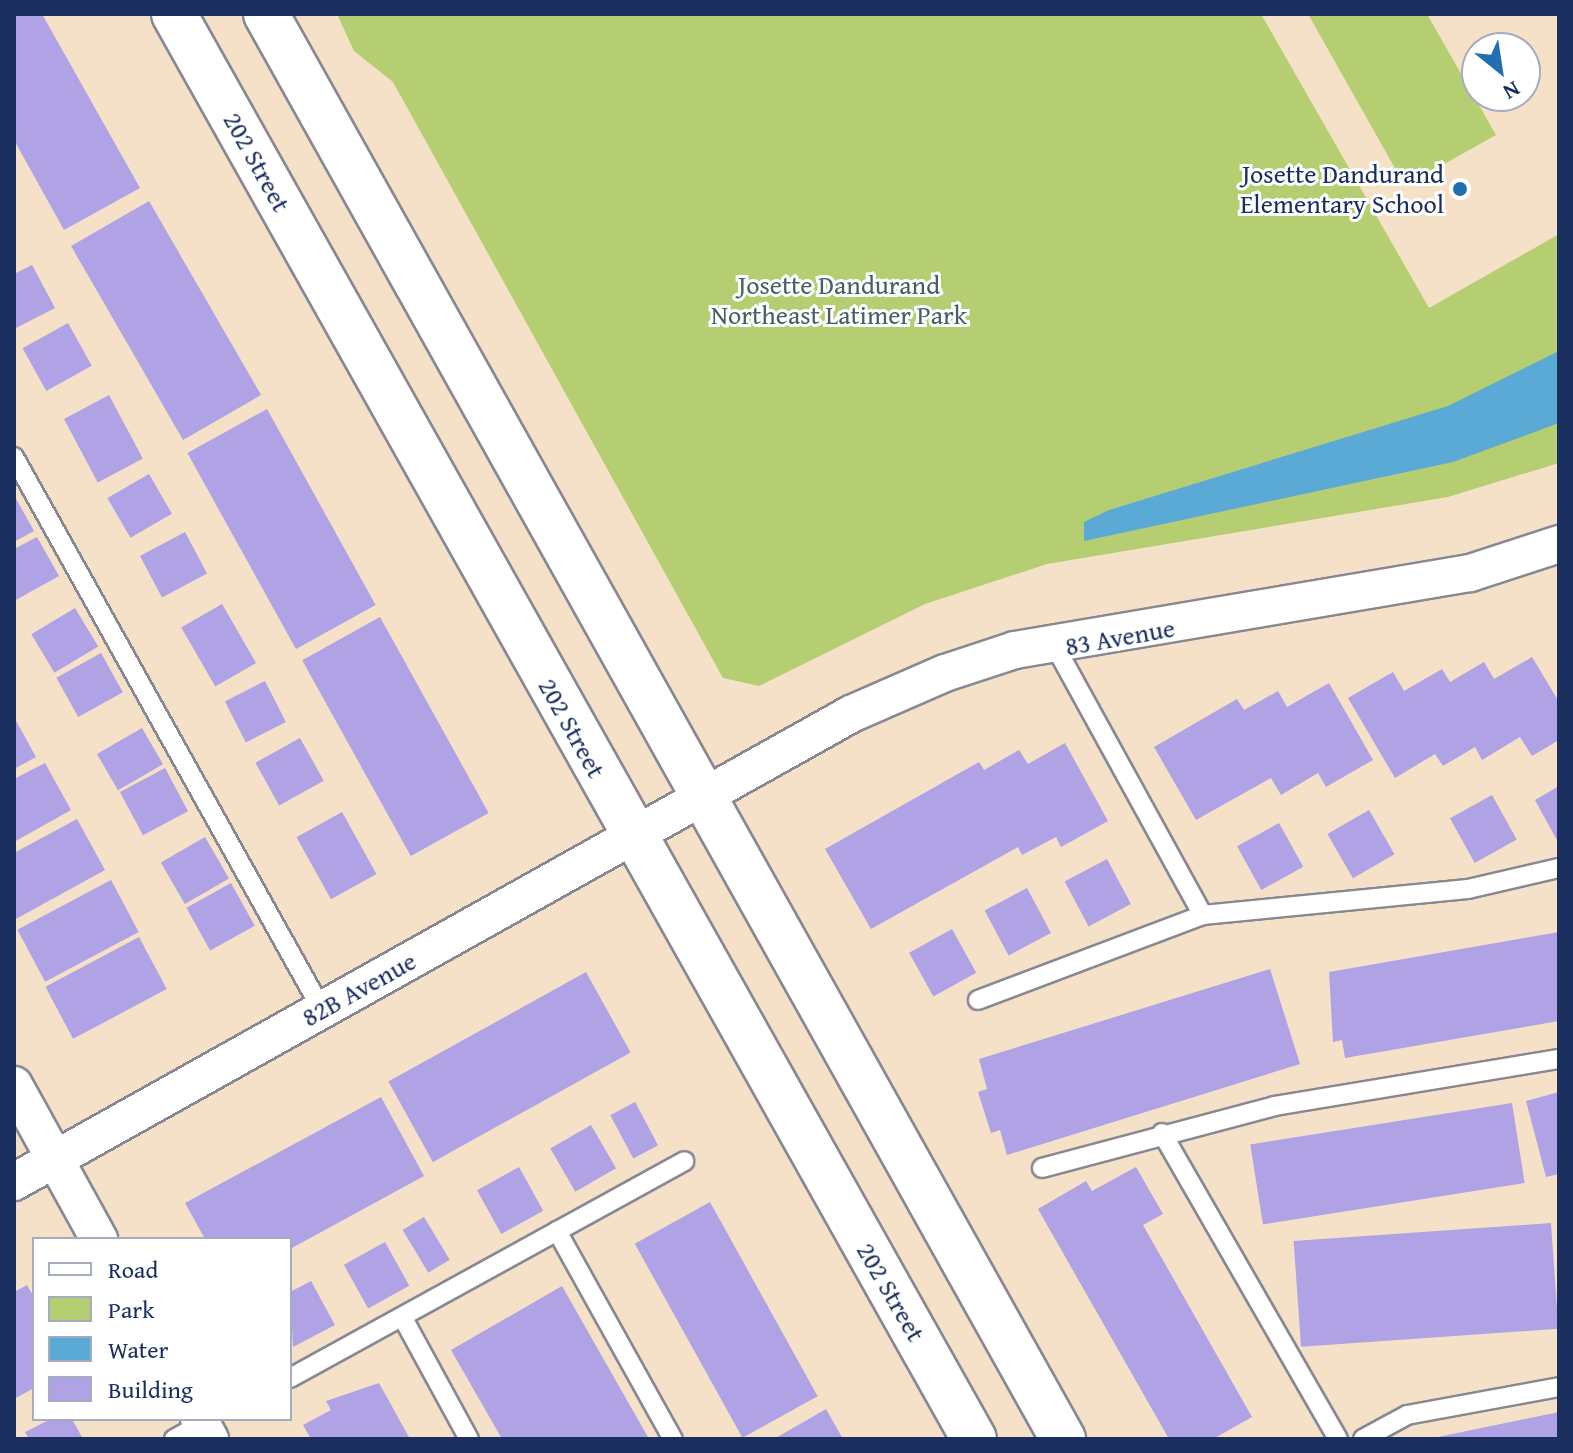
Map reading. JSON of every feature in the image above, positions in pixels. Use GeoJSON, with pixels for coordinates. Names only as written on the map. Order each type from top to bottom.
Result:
{"type":"FeatureCollection","features":[{"type":"Feature","properties":{"kind":"main road","name":"202 Street"},"geometry":{"type":"LineString","coordinates":[[174,14],[632,836],[974,1439]]}},
{"type":"Feature","properties":{"kind":"main road"},"geometry":{"type":"LineString","coordinates":[[266,14],[1063,1439]]}},
{"type":"Feature","properties":{"kind":"street","name":"83 Avenue"},"geometry":{"type":"LineString","coordinates":[[705,797],[851,714],[945,673],[1015,650],[1056,648],[1470,573],[1559,544]]}},
{"type":"Feature","properties":{"kind":"street","name":"82B Avenue"},"geometry":{"type":"LineString","coordinates":[[14,1182],[705,797]]}},
{"type":"Feature","properties":{"kind":"street"},"geometry":{"type":"LineString","coordinates":[[14,1085],[98,1237]]}},
{"type":"Feature","properties":{"kind":"lane"},"geometry":{"type":"LineString","coordinates":[[14,457],[322,1010]]}},
{"type":"Feature","properties":{"kind":"lane"},"geometry":{"type":"LineString","coordinates":[[1056,648],[1203,915]]}},
{"type":"Feature","properties":{"kind":"lane"},"geometry":{"type":"LineString","coordinates":[[978,1000],[1203,915],[1468,889],[1559,868]]}},
{"type":"Feature","properties":{"kind":"lane"},"geometry":{"type":"LineString","coordinates":[[1042,1168],[1162,1133],[1275,1106],[1559,1059]]}},
{"type":"Feature","properties":{"kind":"lane"},"geometry":{"type":"LineString","coordinates":[[1162,1133],[1338,1439]]}},
{"type":"Feature","properties":{"kind":"lane"},"geometry":{"type":"LineString","coordinates":[[292,1377],[404,1320],[684,1161]]}},
{"type":"Feature","properties":{"kind":"lane"},"geometry":{"type":"LineString","coordinates":[[557,1231],[673,1439]]}},
{"type":"Feature","properties":{"kind":"lane"},"geometry":{"type":"LineString","coordinates":[[404,1320],[469,1439]]}},
{"type":"Feature","properties":{"kind":"lane"},"geometry":{"type":"LineString","coordinates":[[1363,1439],[1407,1415],[1559,1387]]}},
{"type":"Feature","properties":{"kind":"green space","name":"Josette Dandurand Northeast Latimer Park"},"geometry":{"type":"Polygon","coordinates":[[[337,14],[1261,14],[1429,308],[1559,234],[1559,463],[1448,497],[1047,564],[925,604],[759,686],[723,678],[393,82],[354,51],[337,14]]]}},
{"type":"Feature","properties":{"kind":"green space"},"geometry":{"type":"Polygon","coordinates":[[[1308,14],[1427,14],[1461,74],[1461,112],[1483,112],[1496,135],[1405,186],[1308,14]]]}},
{"type":"Feature","properties":{"kind":"water"},"geometry":{"type":"Polygon","coordinates":[[[1559,351],[1559,423],[1453,462],[1084,541],[1084,522],[1109,510],[1448,406],[1559,351]]]}},
{"type":"Feature","properties":{"kind":"building"},"geometry":{"type":"Polygon","coordinates":[[[14,14],[42,14],[140,188],[64,230],[14,140],[14,14]]]}},
{"type":"Feature","properties":{"kind":"building"},"geometry":{"type":"Polygon","coordinates":[[[149,201],[261,395],[183,440],[71,246],[149,201]]]}},
{"type":"Feature","properties":{"kind":"building"},"geometry":{"type":"Polygon","coordinates":[[[32,265],[55,308],[14,329],[14,274],[32,265]]]}},
{"type":"Feature","properties":{"kind":"building"},"geometry":{"type":"Polygon","coordinates":[[[68,323],[92,366],[46,391],[23,348],[68,323]]]}},
{"type":"Feature","properties":{"kind":"building"},"geometry":{"type":"Polygon","coordinates":[[[109,395],[143,459],[98,483],[64,419],[109,395]]]}},
{"type":"Feature","properties":{"kind":"building"},"geometry":{"type":"Polygon","coordinates":[[[267,409],[376,605],[296,649],[187,453],[267,409]]]}},
{"type":"Feature","properties":{"kind":"building"},"geometry":{"type":"Polygon","coordinates":[[[149,474],[172,514],[130,538],[107,498],[149,474]]]}},
{"type":"Feature","properties":{"kind":"building"},"geometry":{"type":"Polygon","coordinates":[[[14,495],[34,531],[14,542],[14,495]]]}},
{"type":"Feature","properties":{"kind":"building"},"geometry":{"type":"Polygon","coordinates":[[[185,532],[207,573],[162,597],[140,556],[185,532]]]}},
{"type":"Feature","properties":{"kind":"building"},"geometry":{"type":"Polygon","coordinates":[[[37,537],[59,576],[14,601],[14,549],[37,537]]]}},
{"type":"Feature","properties":{"kind":"building"},"geometry":{"type":"Polygon","coordinates":[[[222,604],[256,663],[215,686],[181,628],[222,604]]]}},
{"type":"Feature","properties":{"kind":"building"},"geometry":{"type":"Polygon","coordinates":[[[75,608],[98,647],[54,673],[31,634],[75,608]]]}},
{"type":"Feature","properties":{"kind":"building"},"geometry":{"type":"Polygon","coordinates":[[[380,617],[489,813],[411,856],[302,660],[380,617]]]}},
{"type":"Feature","properties":{"kind":"building"},"geometry":{"type":"Polygon","coordinates":[[[101,653],[123,692],[78,717],[56,678],[101,653]]]}},
{"type":"Feature","properties":{"kind":"building"},"geometry":{"type":"Polygon","coordinates":[[[1532,657],[1559,702],[1559,740],[1532,756],[1520,737],[1482,760],[1475,747],[1443,766],[1435,754],[1395,778],[1348,698],[1393,672],[1404,691],[1442,669],[1450,682],[1484,662],[1494,679],[1532,657]]]}},
{"type":"Feature","properties":{"kind":"building"},"geometry":{"type":"Polygon","coordinates":[[[265,681],[286,722],[246,742],[225,701],[265,681]]]}},
{"type":"Feature","properties":{"kind":"building"},"geometry":{"type":"Polygon","coordinates":[[[1329,683],[1373,760],[1326,787],[1318,773],[1281,795],[1271,778],[1196,820],[1154,747],[1237,699],[1244,710],[1278,691],[1287,707],[1329,683]]]}},
{"type":"Feature","properties":{"kind":"building"},"geometry":{"type":"Polygon","coordinates":[[[14,717],[36,757],[14,769],[14,717]]]}},
{"type":"Feature","properties":{"kind":"building"},"geometry":{"type":"Polygon","coordinates":[[[142,728],[163,764],[118,790],[97,754],[142,728]]]}},
{"type":"Feature","properties":{"kind":"building"},"geometry":{"type":"Polygon","coordinates":[[[300,738],[324,781],[279,806],[255,763],[300,738]]]}},
{"type":"Feature","properties":{"kind":"building"},"geometry":{"type":"Polygon","coordinates":[[[1065,743],[1108,821],[1061,847],[1056,837],[1022,855],[1018,847],[871,929],[825,849],[979,762],[984,770],[1019,750],[1028,764],[1065,743]]]}},
{"type":"Feature","properties":{"kind":"building"},"geometry":{"type":"Polygon","coordinates":[[[45,763],[71,810],[14,842],[14,779],[45,763]]]}},
{"type":"Feature","properties":{"kind":"building"},"geometry":{"type":"Polygon","coordinates":[[[165,768],[188,811],[143,835],[120,792],[165,768]]]}},
{"type":"Feature","properties":{"kind":"building"},"geometry":{"type":"Polygon","coordinates":[[[1559,786],[1559,844],[1535,800],[1559,786]]]}},
{"type":"Feature","properties":{"kind":"building"},"geometry":{"type":"Polygon","coordinates":[[[1492,795],[1517,840],[1475,863],[1450,818],[1492,795]]]}},
{"type":"Feature","properties":{"kind":"building"},"geometry":{"type":"Polygon","coordinates":[[[1369,810],[1394,854],[1353,878],[1327,834],[1369,810]]]}},
{"type":"Feature","properties":{"kind":"building"},"geometry":{"type":"Polygon","coordinates":[[[342,812],[376,874],[331,899],[297,837],[342,812]]]}},
{"type":"Feature","properties":{"kind":"building"},"geometry":{"type":"Polygon","coordinates":[[[77,819],[105,870],[14,920],[14,853],[77,819]]]}},
{"type":"Feature","properties":{"kind":"building"},"geometry":{"type":"Polygon","coordinates":[[[1279,823],[1303,867],[1261,890],[1237,846],[1279,823]]]}},
{"type":"Feature","properties":{"kind":"building"},"geometry":{"type":"Polygon","coordinates":[[[205,837],[229,879],[185,904],[161,862],[205,837]]]}},
{"type":"Feature","properties":{"kind":"building"},"geometry":{"type":"Polygon","coordinates":[[[1107,859],[1131,904],[1089,927],[1065,882],[1107,859]]]}},
{"type":"Feature","properties":{"kind":"building"},"geometry":{"type":"Polygon","coordinates":[[[111,880],[139,932],[45,982],[17,930],[111,880]]]}},
{"type":"Feature","properties":{"kind":"building"},"geometry":{"type":"Polygon","coordinates":[[[231,883],[255,926],[210,951],[186,908],[231,883]]]}},
{"type":"Feature","properties":{"kind":"building"},"geometry":{"type":"Polygon","coordinates":[[[1027,888],[1051,933],[1009,956],[985,911],[1027,888]]]}},
{"type":"Feature","properties":{"kind":"building"},"geometry":{"type":"Polygon","coordinates":[[[952,929],[976,973],[933,996],[909,953],[952,929]]]}},
{"type":"Feature","properties":{"kind":"building"},"geometry":{"type":"Polygon","coordinates":[[[1559,932],[1559,1021],[1345,1058],[1342,1040],[1333,1042],[1329,972],[1559,932]]]}},
{"type":"Feature","properties":{"kind":"building"},"geometry":{"type":"Polygon","coordinates":[[[139,937],[167,989],[73,1039],[45,987],[139,937]]]}},
{"type":"Feature","properties":{"kind":"building"},"geometry":{"type":"Polygon","coordinates":[[[1270,969],[1300,1064],[1007,1155],[1000,1130],[991,1133],[978,1092],[987,1089],[979,1059],[1270,969]]]}},
{"type":"Feature","properties":{"kind":"building"},"geometry":{"type":"Polygon","coordinates":[[[586,972],[631,1052],[433,1162],[388,1082],[586,972]]]}},
{"type":"Feature","properties":{"kind":"building"},"geometry":{"type":"Polygon","coordinates":[[[1559,1092],[1559,1174],[1546,1177],[1526,1101],[1559,1092]]]}},
{"type":"Feature","properties":{"kind":"building"},"geometry":{"type":"Polygon","coordinates":[[[381,1097],[424,1176],[292,1248],[292,1237],[204,1237],[185,1203],[381,1097]]]}},
{"type":"Feature","properties":{"kind":"building"},"geometry":{"type":"Polygon","coordinates":[[[635,1102],[658,1145],[633,1158],[610,1115],[635,1102]]]}},
{"type":"Feature","properties":{"kind":"building"},"geometry":{"type":"Polygon","coordinates":[[[1512,1103],[1525,1183],[1263,1224],[1250,1144],[1512,1103]]]}},
{"type":"Feature","properties":{"kind":"building"},"geometry":{"type":"Polygon","coordinates":[[[591,1125],[616,1168],[575,1192],[550,1148],[591,1125]]]}},
{"type":"Feature","properties":{"kind":"building"},"geometry":{"type":"Polygon","coordinates":[[[519,1167],[543,1211],[501,1234],[477,1190],[519,1167]]]}},
{"type":"Feature","properties":{"kind":"building"},"geometry":{"type":"Polygon","coordinates":[[[1136,1167],[1163,1214],[1143,1225],[1252,1417],[1213,1439],[1169,1439],[1038,1209],[1086,1181],[1092,1191],[1136,1167]]]}},
{"type":"Feature","properties":{"kind":"building"},"geometry":{"type":"Polygon","coordinates":[[[710,1202],[818,1396],[742,1438],[635,1244],[710,1202]]]}},
{"type":"Feature","properties":{"kind":"building"},"geometry":{"type":"Polygon","coordinates":[[[424,1217],[450,1260],[428,1273],[403,1230],[424,1217]]]}},
{"type":"Feature","properties":{"kind":"building"},"geometry":{"type":"Polygon","coordinates":[[[1551,1223],[1558,1329],[1301,1347],[1294,1241],[1551,1223]]]}},
{"type":"Feature","properties":{"kind":"building"},"geometry":{"type":"Polygon","coordinates":[[[385,1242],[409,1286],[368,1309],[344,1265],[385,1242]]]}},
{"type":"Feature","properties":{"kind":"building"},"geometry":{"type":"Polygon","coordinates":[[[311,1281],[335,1325],[293,1347],[292,1329],[292,1291],[311,1281]]]}},
{"type":"Feature","properties":{"kind":"building"},"geometry":{"type":"Polygon","coordinates":[[[27,1285],[32,1294],[32,1389],[14,1399],[14,1292],[27,1285]]]}},
{"type":"Feature","properties":{"kind":"building"},"geometry":{"type":"Polygon","coordinates":[[[562,1286],[649,1439],[502,1439],[451,1350],[562,1286]]]}},
{"type":"Feature","properties":{"kind":"building"},"geometry":{"type":"Polygon","coordinates":[[[379,1383],[410,1439],[311,1439],[303,1425],[331,1410],[326,1401],[379,1383]]]}},
{"type":"Feature","properties":{"kind":"building"},"geometry":{"type":"Polygon","coordinates":[[[826,1409],[843,1439],[774,1439],[826,1409]]]}},
{"type":"Feature","properties":{"kind":"building"},"geometry":{"type":"Polygon","coordinates":[[[1559,1412],[1559,1439],[1433,1439],[1433,1438],[1559,1412]]]}},
{"type":"Feature","properties":{"kind":"building"},"geometry":{"type":"Polygon","coordinates":[[[47,1421],[73,1421],[83,1439],[29,1439],[25,1432],[47,1421]]]}},
{"type":"Feature","properties":{"kind":"place","name":"Josette Dandurand Elementary School"},"geometry":{"type":"Point","coordinates":[1460,189]}}]}
